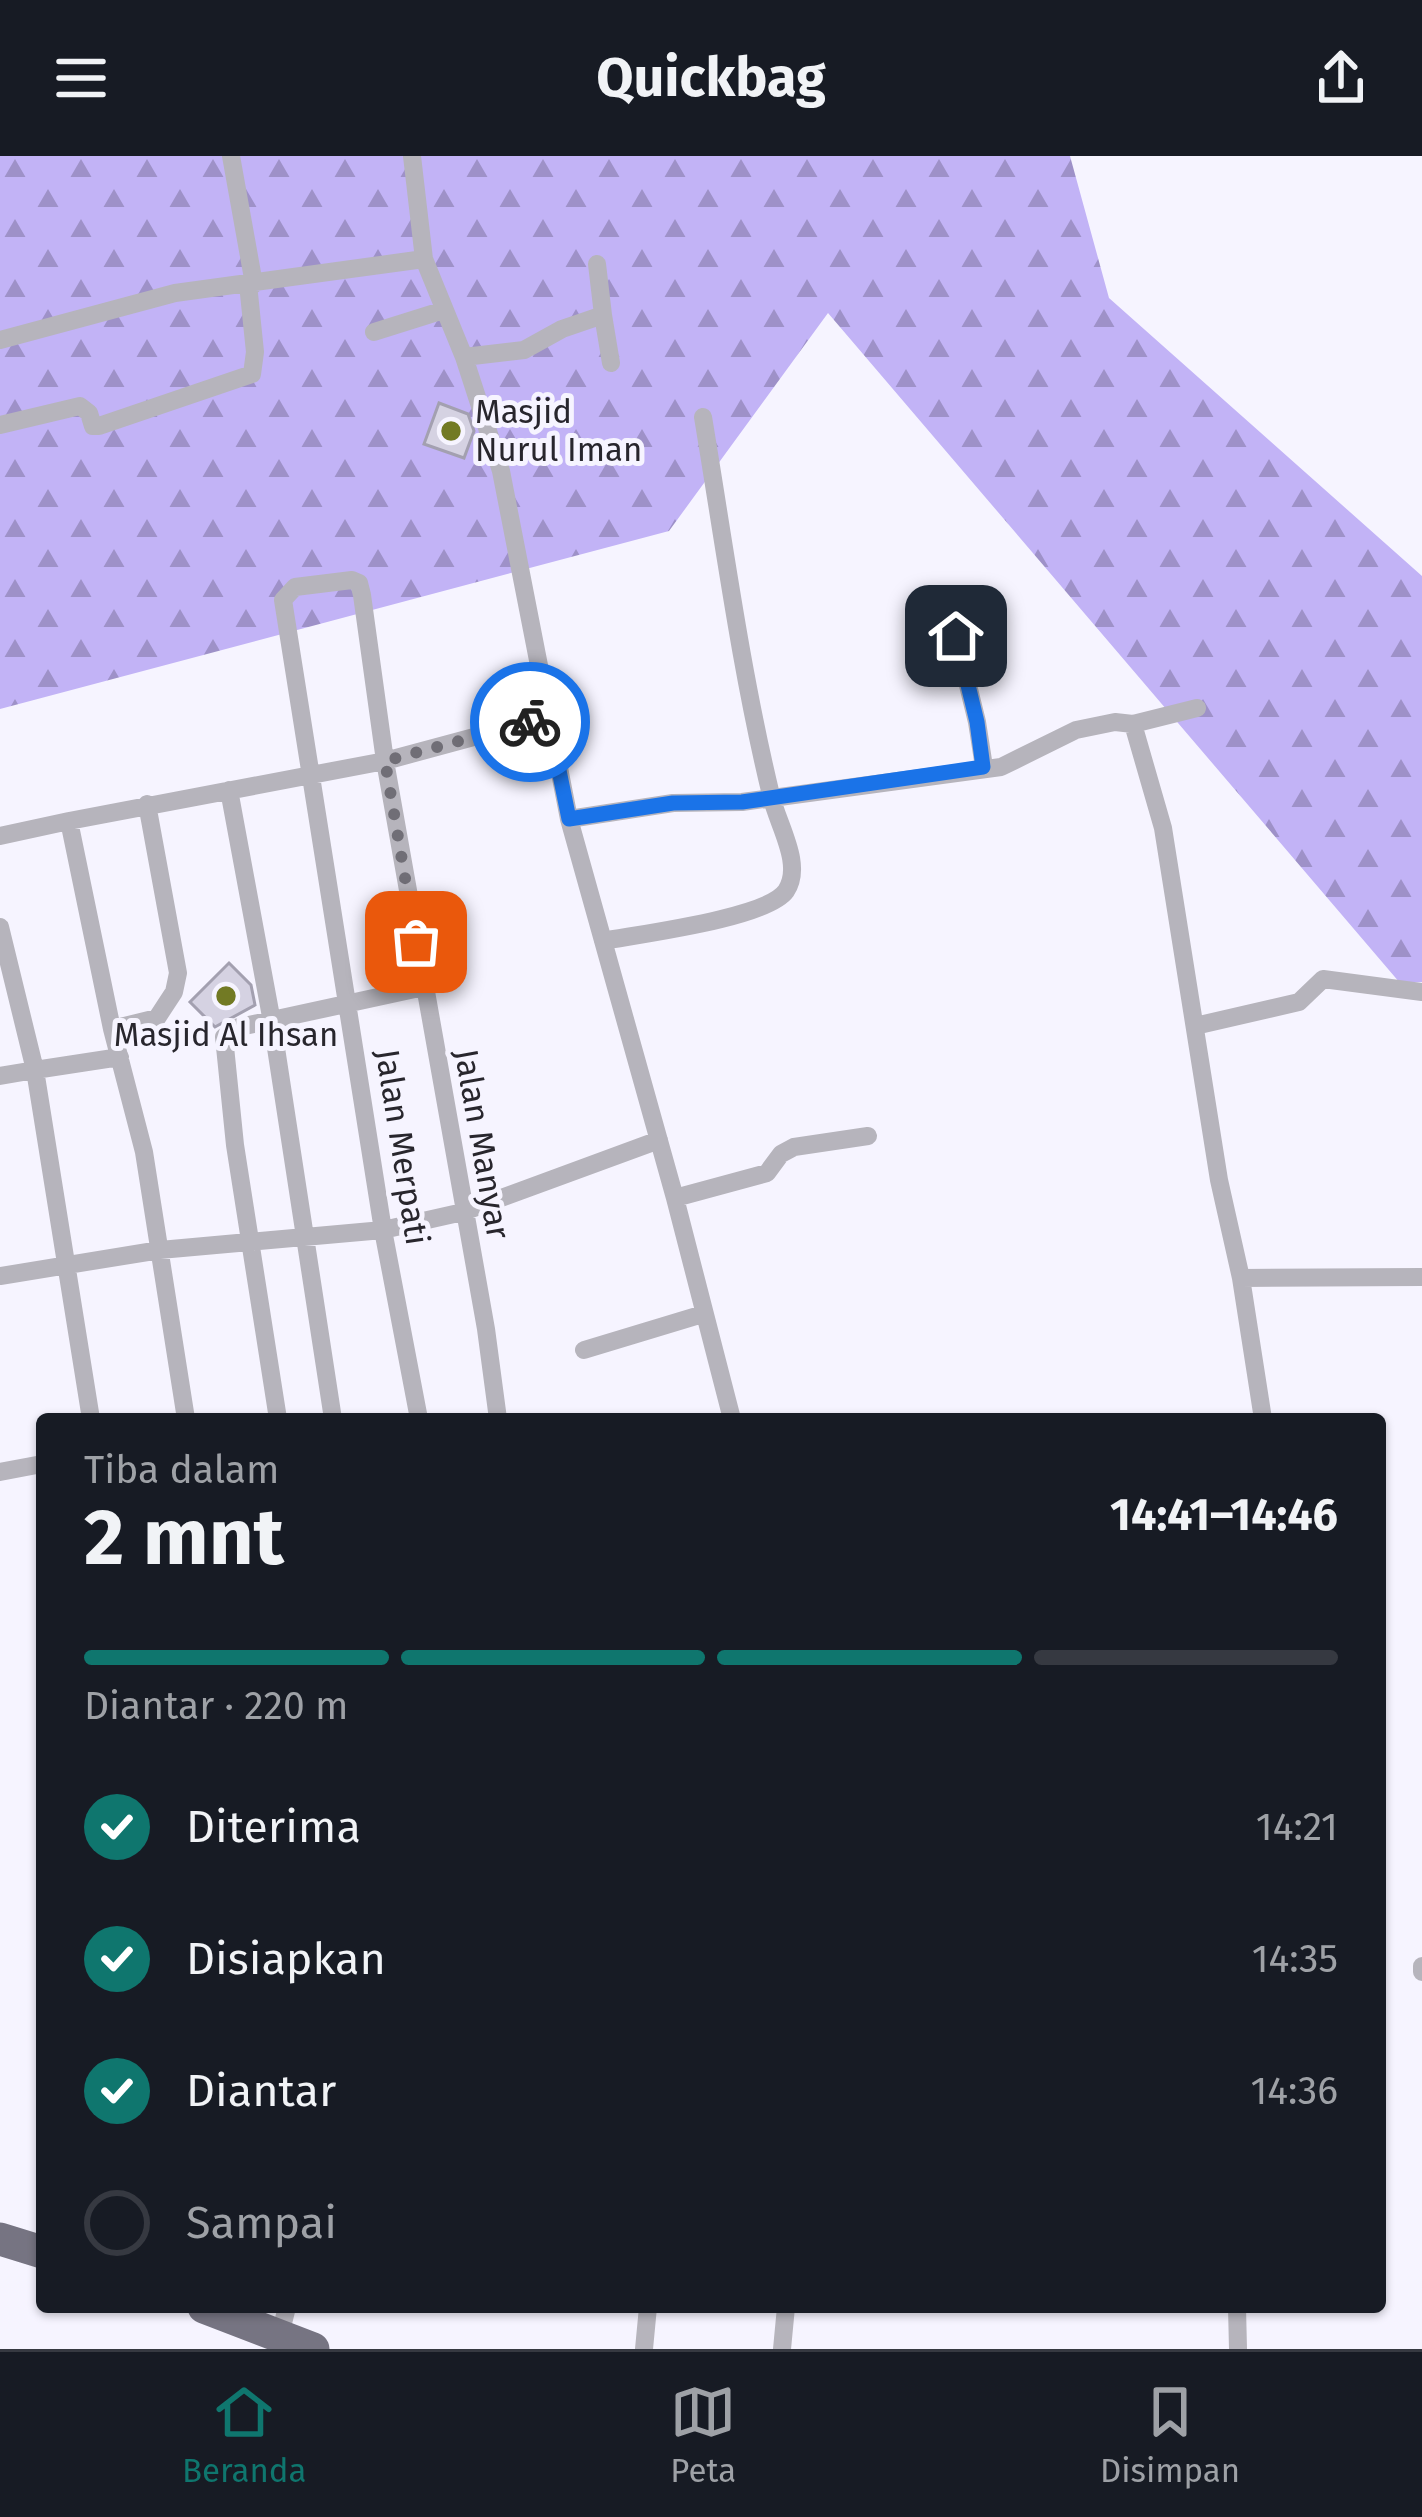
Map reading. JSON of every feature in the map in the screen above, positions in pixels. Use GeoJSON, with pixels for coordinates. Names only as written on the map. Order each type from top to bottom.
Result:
{"type":"FeatureCollection","features":[{"type":"Feature","properties":{"kind":"highway"},"geometry":{"type":"LineString","coordinates":[[0,2239],[36,2250]]}},
{"type":"Feature","properties":{"kind":"highway"},"geometry":{"type":"LineString","coordinates":[[238,2313],[283,2321],[313,2349]]}},
{"type":"Feature","properties":{"kind":"street"},"geometry":{"type":"LineString","coordinates":[[0,425],[80,406],[89,413],[93,426],[99,426],[252,374],[251,284],[231,156]]}},
{"type":"Feature","properties":{"kind":"street"},"geometry":{"type":"LineString","coordinates":[[412,156],[424,259],[464,357],[501,471],[569,819],[730,1413]]}},
{"type":"Feature","properties":{"kind":"street"},"geometry":{"type":"LineString","coordinates":[[0,340],[175,293],[424,259]]}},
{"type":"Feature","properties":{"kind":"street"},"geometry":{"type":"LineString","coordinates":[[597,264],[611,363]]}},
{"type":"Feature","properties":{"kind":"street"},"geometry":{"type":"LineString","coordinates":[[374,332],[444,310]]}},
{"type":"Feature","properties":{"kind":"street"},"geometry":{"type":"LineString","coordinates":[[464,357],[524,350],[562,329],[603,315]]}},
{"type":"Feature","properties":{"kind":"street"},"geometry":{"type":"LineString","coordinates":[[603,941],[744,913],[776,902],[788,888],[794,868],[771,798],[703,417]]}},
{"type":"Feature","properties":{"kind":"street","name":"Jalan Merpati"},"geometry":{"type":"LineString","coordinates":[[362,595],[359,584],[352,580],[295,587],[283,600],[382,1230],[418,1413]]}},
{"type":"Feature","properties":{"kind":"street","name":"Jalan Manyar"},"geometry":{"type":"LineString","coordinates":[[362,595],[385,761],[497,1413]]}},
{"type":"Feature","properties":{"kind":"street"},"geometry":{"type":"LineString","coordinates":[[956,636],[983,767]]}},
{"type":"Feature","properties":{"kind":"street"},"geometry":{"type":"LineString","coordinates":[[569,819],[673,803],[771,798],[1018,761],[1076,730],[1115,722],[1133,724],[1196,708]]}},
{"type":"Feature","properties":{"kind":"street"},"geometry":{"type":"LineString","coordinates":[[0,836],[385,761],[548,717]]}},
{"type":"Feature","properties":{"kind":"street"},"geometry":{"type":"LineString","coordinates":[[1133,724],[1163,828],[1262,1413]]}},
{"type":"Feature","properties":{"kind":"street"},"geometry":{"type":"LineString","coordinates":[[229,790],[308,1239],[332,1413]]}},
{"type":"Feature","properties":{"kind":"street"},"geometry":{"type":"LineString","coordinates":[[112,1029],[157,1018],[174,992],[178,973],[179,958],[147,804]]}},
{"type":"Feature","properties":{"kind":"street"},"geometry":{"type":"LineString","coordinates":[[69,821],[112,1029],[144,1152],[185,1413]]}},
{"type":"Feature","properties":{"kind":"street"},"geometry":{"type":"LineString","coordinates":[[0,927],[35,1070],[90,1413]]}},
{"type":"Feature","properties":{"kind":"street"},"geometry":{"type":"LineString","coordinates":[[1196,1026],[1299,1001],[1323,979],[1422,992]]}},
{"type":"Feature","properties":{"kind":"street"},"geometry":{"type":"LineString","coordinates":[[277,1413],[223,1043],[235,1028],[424,987]]}},
{"type":"Feature","properties":{"kind":"street"},"geometry":{"type":"LineString","coordinates":[[0,1076],[119,1057]]}},
{"type":"Feature","properties":{"kind":"street"},"geometry":{"type":"LineString","coordinates":[[675,1198],[767,1173],[794,1147],[868,1136]]}},
{"type":"Feature","properties":{"kind":"street"},"geometry":{"type":"LineString","coordinates":[[0,1276],[160,1250],[382,1230],[463,1212],[659,1140]]}},
{"type":"Feature","properties":{"kind":"street"},"geometry":{"type":"LineString","coordinates":[[1241,1278],[1422,1277]]}},
{"type":"Feature","properties":{"kind":"street"},"geometry":{"type":"LineString","coordinates":[[584,1350],[703,1314]]}},
{"type":"Feature","properties":{"kind":"street"},"geometry":{"type":"LineString","coordinates":[[0,1472],[36,1465]]}},
{"type":"Feature","properties":{"kind":"street"},"geometry":{"type":"LineString","coordinates":[[644,2349],[647,2313]]}},
{"type":"Feature","properties":{"kind":"street"},"geometry":{"type":"LineString","coordinates":[[782,2349],[785,2313]]}},
{"type":"Feature","properties":{"kind":"street"},"geometry":{"type":"LineString","coordinates":[[1237,2313],[1238,2349]]}},
{"type":"Feature","properties":{"kind":"green space"},"geometry":{"type":"Polygon","coordinates":[[[0,156],[1070,156],[1109,298],[1422,576],[1422,982],[1400,983],[828,313],[669,531],[0,709],[0,156]]]}},
{"type":"Feature","properties":{"kind":"building","name":"Masjid Nurul Iman"},"geometry":{"type":"Polygon","coordinates":[[[439,403],[468,414],[474,431],[464,458],[424,444],[439,403]]]}},
{"type":"Feature","properties":{"kind":"building","name":"Masjid Al Ihsan"},"geometry":{"type":"Polygon","coordinates":[[[229,963],[251,985],[255,1005],[215,1027],[190,1002],[229,963]]]}},
{"type":"Feature","properties":{"kind":"way so far"},"geometry":{"type":"LineString","coordinates":[[416,942],[385,761],[530,722]]}},
{"type":"Feature","properties":{"kind":"place","name":"Masjid Nurul Iman"},"geometry":{"type":"Point","coordinates":[451,431]}},
{"type":"Feature","properties":{"kind":"place","name":"Masjid Al Ihsan"},"geometry":{"type":"Point","coordinates":[226,996]}},
{"type":"Feature","properties":{"kind":"route"},"geometry":{"type":"LineString","coordinates":[[530,722],[548,717],[569,819],[673,803],[742,802],[857,788],[983,767],[956,636]]}}]}
